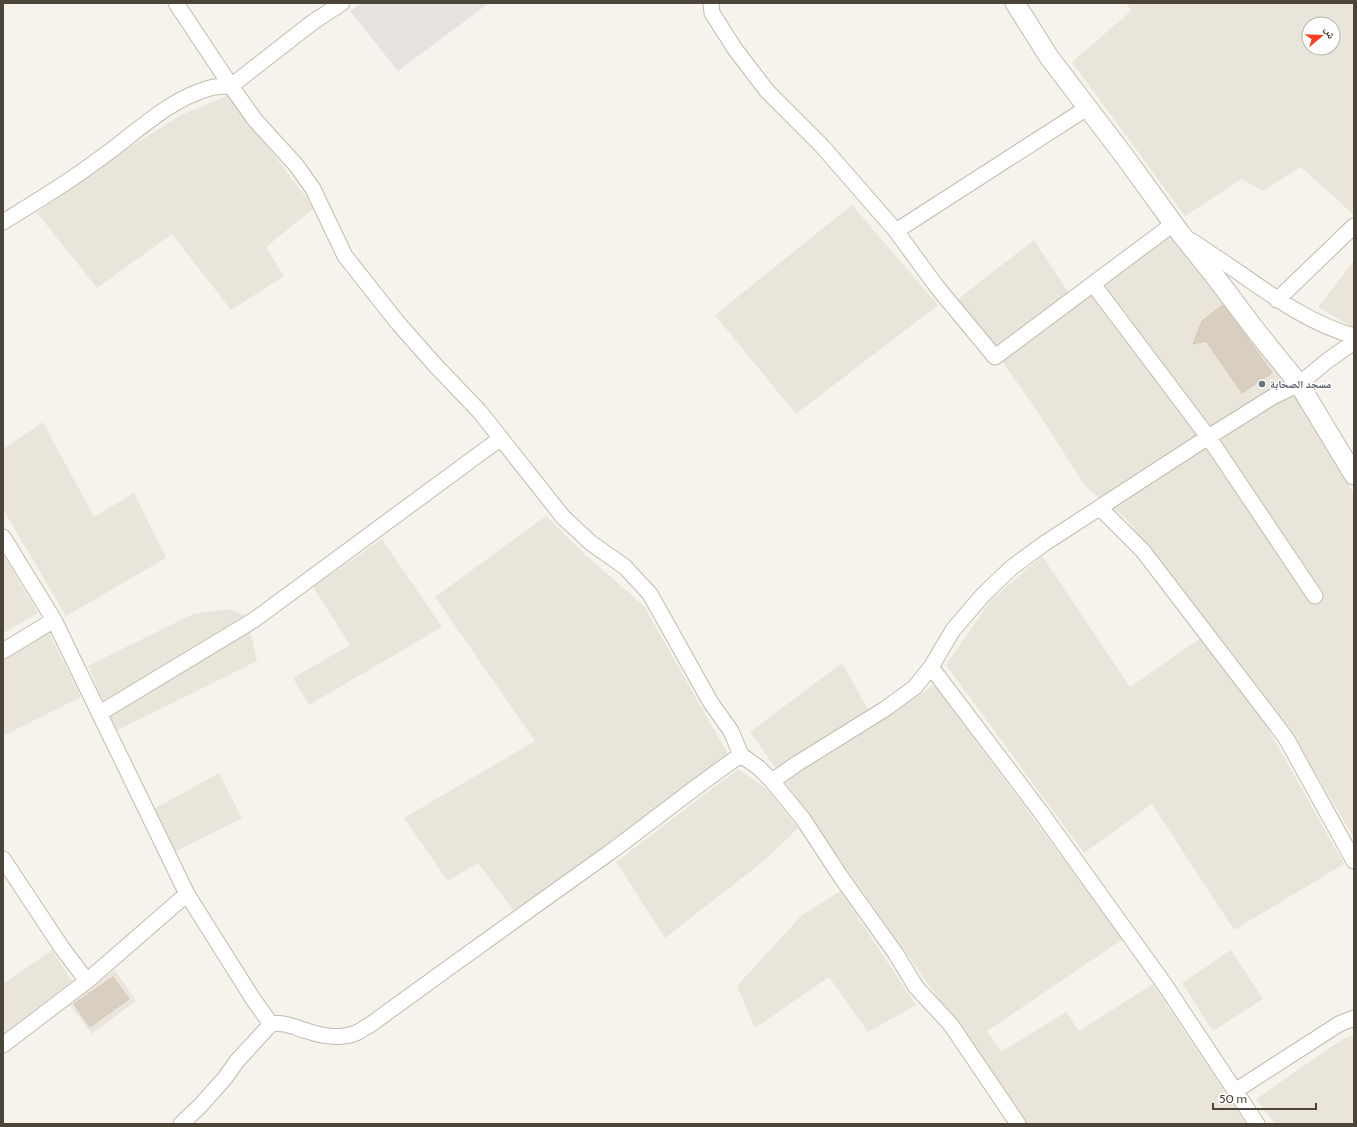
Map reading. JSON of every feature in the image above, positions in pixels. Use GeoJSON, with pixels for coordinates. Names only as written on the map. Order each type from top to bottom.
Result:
{"type":"FeatureCollection","features":[{"type":"Feature","properties":{"kind":"street"},"geometry":{"type":"LineString","coordinates":[[176,3],[255,120],[296,165],[313,189],[344,256],[436,366],[480,412],[562,517],[591,543],[625,567],[650,594],[711,703],[731,731],[740,756],[759,768],[772,781],[803,819],[841,877],[896,954],[916,987],[951,1025],[1018,1124]]}},
{"type":"Feature","properties":{"kind":"street"},"geometry":{"type":"LineString","coordinates":[[3,222],[55,190],[96,162],[166,108],[196,93],[211,88],[231,86],[313,22],[342,3]]}},
{"type":"Feature","properties":{"kind":"street"},"geometry":{"type":"LineString","coordinates":[[711,3],[712,13],[735,49],[767,91],[822,146],[896,231],[937,287],[995,357],[1093,284],[1177,229]]}},
{"type":"Feature","properties":{"kind":"street"},"geometry":{"type":"LineString","coordinates":[[1015,3],[1049,57],[1177,229],[1299,384],[1354,475]]}},
{"type":"Feature","properties":{"kind":"street"},"geometry":{"type":"LineString","coordinates":[[896,231],[1087,108]]}},
{"type":"Feature","properties":{"kind":"street"},"geometry":{"type":"LineString","coordinates":[[1277,300],[1354,226]]}},
{"type":"Feature","properties":{"kind":"street"},"geometry":{"type":"LineString","coordinates":[[1177,229],[1277,300],[1306,317],[1337,332],[1354,336]]}},
{"type":"Feature","properties":{"kind":"street"},"geometry":{"type":"LineString","coordinates":[[1093,284],[1209,438],[1315,596]]}},
{"type":"Feature","properties":{"kind":"street"},"geometry":{"type":"LineString","coordinates":[[772,781],[798,762],[885,709],[915,687],[931,667],[953,630],[983,595],[1010,568],[1045,543],[1274,396],[1299,384],[1327,361],[1354,342]]}},
{"type":"Feature","properties":{"kind":"street"},"geometry":{"type":"LineString","coordinates":[[100,713],[254,620],[501,438]]}},
{"type":"Feature","properties":{"kind":"street"},"geometry":{"type":"LineString","coordinates":[[1100,508],[1143,550],[1286,738],[1354,861]]}},
{"type":"Feature","properties":{"kind":"street"},"geometry":{"type":"LineString","coordinates":[[3,537],[54,620],[187,894],[253,999],[271,1024]]}},
{"type":"Feature","properties":{"kind":"street"},"geometry":{"type":"LineString","coordinates":[[3,651],[54,620]]}},
{"type":"Feature","properties":{"kind":"street"},"geometry":{"type":"LineString","coordinates":[[931,667],[1040,811],[1165,985],[1257,1124]]}},
{"type":"Feature","properties":{"kind":"street"},"geometry":{"type":"LineString","coordinates":[[181,1124],[200,1106],[225,1078],[237,1061],[271,1024],[280,1023],[292,1025],[306,1031],[326,1036],[343,1036],[356,1033],[370,1025],[512,921],[610,852],[716,772],[740,756]]}},
{"type":"Feature","properties":{"kind":"street"},"geometry":{"type":"LineString","coordinates":[[3,858],[62,948],[87,980]]}},
{"type":"Feature","properties":{"kind":"street"},"geometry":{"type":"LineString","coordinates":[[3,1045],[87,980],[187,894]]}},
{"type":"Feature","properties":{"kind":"street"},"geometry":{"type":"LineString","coordinates":[[1235,1091],[1339,1024],[1354,1018]]}},
{"type":"Feature","properties":{"kind":"shaded area"},"geometry":{"type":"Polygon","coordinates":[[[362,3],[489,3],[398,71],[350,11],[362,3]]]}},
{"type":"Feature","properties":{"kind":"shaded area"},"geometry":{"type":"Polygon","coordinates":[[[1127,3],[1354,3],[1354,215],[1301,167],[1263,191],[1242,179],[1185,216],[1072,62],[1131,11],[1127,3]]]}},
{"type":"Feature","properties":{"kind":"shaded area"},"geometry":{"type":"Polygon","coordinates":[[[229,95],[314,208],[266,247],[284,276],[231,310],[172,234],[97,288],[37,213],[111,159],[181,115],[229,95]]]}},
{"type":"Feature","properties":{"kind":"shaded area"},"geometry":{"type":"Polygon","coordinates":[[[852,205],[938,305],[796,414],[715,315],[852,205]]]}},
{"type":"Feature","properties":{"kind":"shaded area"},"geometry":{"type":"Polygon","coordinates":[[[1173,234],[1297,397],[1354,494],[1354,838],[1284,720],[1125,518],[1086,487],[1033,405],[958,299],[1034,240],[1077,305],[1173,234]]]}},
{"type":"Feature","properties":{"kind":"shaded area"},"geometry":{"type":"Polygon","coordinates":[[[1354,261],[1354,328],[1318,307],[1354,261]]]}},
{"type":"Feature","properties":{"kind":"shaded area"},"geometry":{"type":"Polygon","coordinates":[[[43,422],[94,517],[134,493],[166,558],[66,616],[3,509],[3,449],[43,422]]]}},
{"type":"Feature","properties":{"kind":"shaded area"},"geometry":{"type":"Polygon","coordinates":[[[546,516],[584,554],[644,606],[729,756],[514,911],[478,863],[448,881],[404,818],[535,741],[435,597],[546,516]]]}},
{"type":"Feature","properties":{"kind":"shaded area"},"geometry":{"type":"Polygon","coordinates":[[[382,539],[442,627],[309,705],[293,678],[350,645],[313,587],[382,539]]]}},
{"type":"Feature","properties":{"kind":"shaded area"},"geometry":{"type":"Polygon","coordinates":[[[3,554],[38,613],[3,633],[3,554]]]}},
{"type":"Feature","properties":{"kind":"shaded area"},"geometry":{"type":"Polygon","coordinates":[[[1042,556],[1130,687],[1202,637],[1269,730],[1344,864],[1234,930],[1152,804],[1084,853],[946,665],[991,600],[1042,556]]]}},
{"type":"Feature","properties":{"kind":"shaded area"},"geometry":{"type":"Polygon","coordinates":[[[229,609],[247,616],[257,661],[116,731],[88,666],[193,614],[229,609]]]}},
{"type":"Feature","properties":{"kind":"shaded area"},"geometry":{"type":"Polygon","coordinates":[[[48,631],[81,697],[3,736],[3,661],[48,631]]]}},
{"type":"Feature","properties":{"kind":"shaded area"},"geometry":{"type":"Polygon","coordinates":[[[842,663],[876,723],[934,685],[1123,939],[987,1031],[1001,1052],[1066,1012],[1079,1031],[1153,984],[1246,1124],[1027,1124],[750,732],[842,663]]]}},
{"type":"Feature","properties":{"kind":"shaded area"},"geometry":{"type":"Polygon","coordinates":[[[738,769],[766,788],[798,828],[765,860],[665,938],[616,862],[738,769]]]}},
{"type":"Feature","properties":{"kind":"shaded area"},"geometry":{"type":"Polygon","coordinates":[[[219,773],[242,818],[174,852],[154,809],[219,773]]]}},
{"type":"Feature","properties":{"kind":"shaded area"},"geometry":{"type":"Polygon","coordinates":[[[840,891],[916,1005],[868,1032],[829,977],[755,1028],[737,986],[801,916],[840,891]]]}},
{"type":"Feature","properties":{"kind":"shaded area"},"geometry":{"type":"Polygon","coordinates":[[[52,950],[72,981],[3,1034],[3,984],[52,950]]]}},
{"type":"Feature","properties":{"kind":"shaded area"},"geometry":{"type":"Polygon","coordinates":[[[1231,950],[1263,999],[1213,1031],[1182,983],[1231,950]]]}},
{"type":"Feature","properties":{"kind":"shaded area"},"geometry":{"type":"Polygon","coordinates":[[[115,970],[136,1001],[92,1034],[70,1005],[115,970]]]}},
{"type":"Feature","properties":{"kind":"shaded area"},"geometry":{"type":"Polygon","coordinates":[[[1354,1035],[1354,1124],[1275,1124],[1256,1099],[1343,1039],[1354,1035]]]}},
{"type":"Feature","properties":{"kind":"building"},"geometry":{"type":"Polygon","coordinates":[[[1223,305],[1272,373],[1242,393],[1206,341],[1193,344],[1202,321],[1223,305]]]}},
{"type":"Feature","properties":{"kind":"building"},"geometry":{"type":"Polygon","coordinates":[[[113,977],[129,999],[90,1027],[74,1004],[113,977]]]}},
{"type":"Feature","properties":{"kind":"place","name":"مسجد الصحابة"},"geometry":{"type":"Point","coordinates":[1262,384]}}]}
